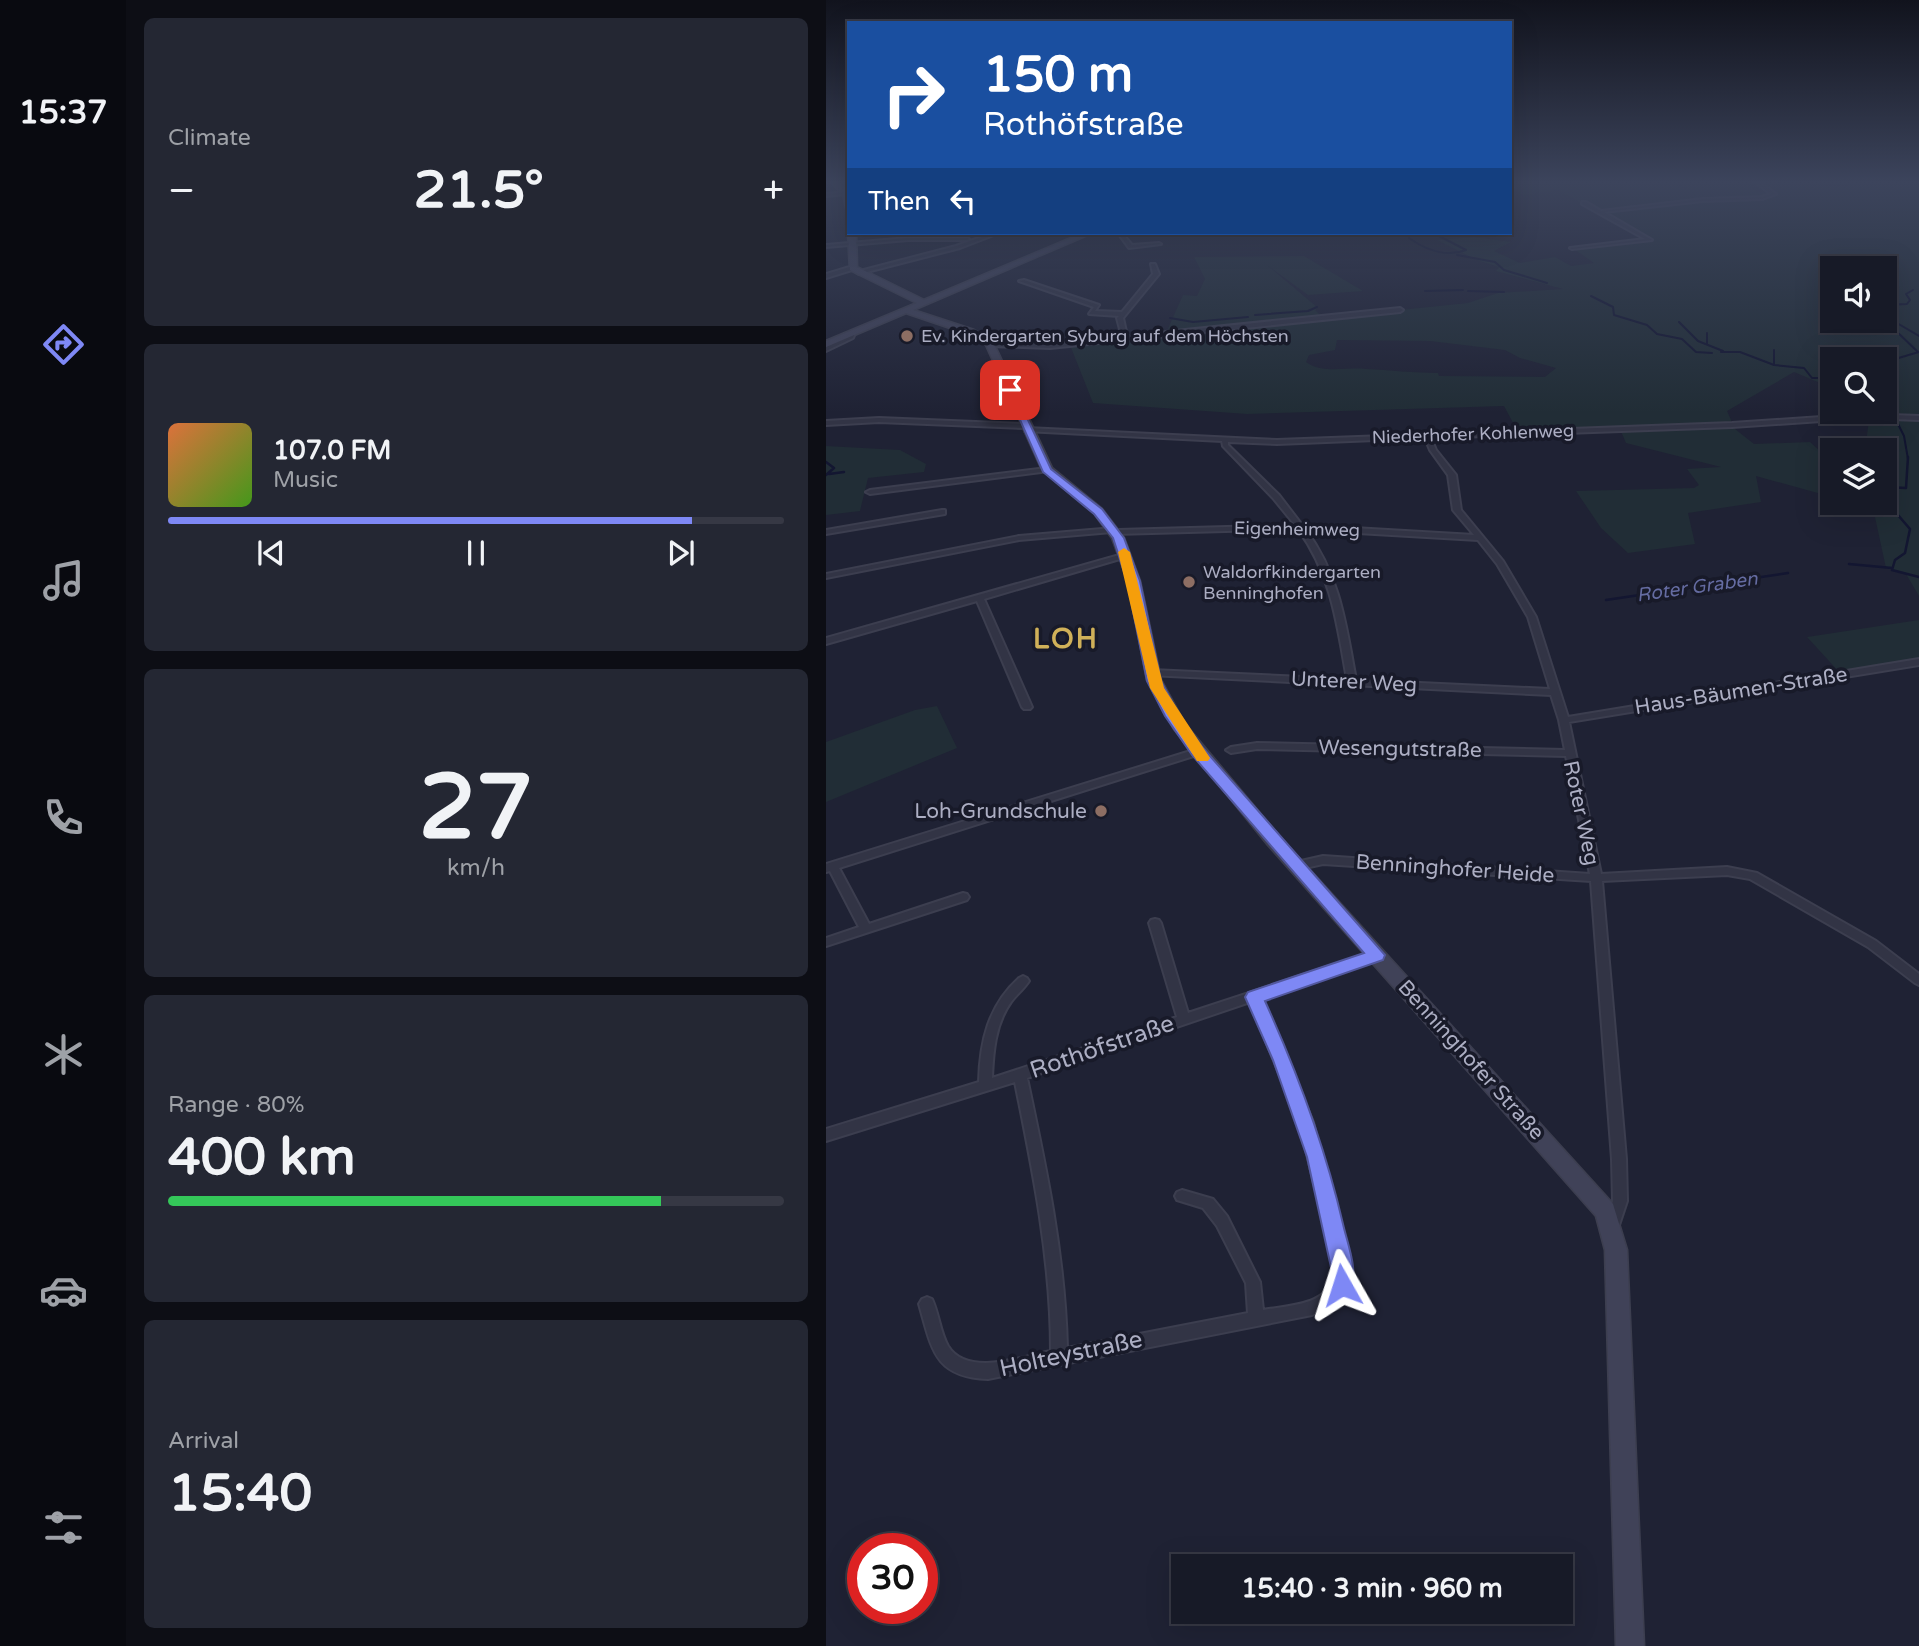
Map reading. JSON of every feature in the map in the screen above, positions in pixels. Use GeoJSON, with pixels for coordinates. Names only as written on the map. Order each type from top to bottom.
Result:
{"type":"FeatureCollection","features":[{"type":"Feature","properties":{"kind":"main road"},"geometry":{"type":"LineString","coordinates":[[851,260],[856,270],[924,303]]}},
{"type":"Feature","properties":{"kind":"main road"},"geometry":{"type":"LineString","coordinates":[[826,346],[1025,260]]}},
{"type":"Feature","properties":{"kind":"main road"},"geometry":{"type":"LineString","coordinates":[[905,310],[971,332],[990,344]]}},
{"type":"Feature","properties":{"kind":"main road","name":"Benninghofer Straße"},"geometry":{"type":"LineString","coordinates":[[990,344],[1047,470],[1098,511],[1114,531],[1126,556],[1152,673],[1165,705],[1197,752],[1296,866],[1587,1188],[1612,1226],[1618,1281],[1630,1646]]}},
{"type":"Feature","properties":{"kind":"street"},"geometry":{"type":"LineString","coordinates":[[826,276],[903,260]]}},
{"type":"Feature","properties":{"kind":"street"},"geometry":{"type":"LineString","coordinates":[[1125,338],[1120,326],[1122,314],[1156,274],[1153,265]]}},
{"type":"Feature","properties":{"kind":"street"},"geometry":{"type":"LineString","coordinates":[[1022,281],[1097,306],[1091,313],[1122,314]]}},
{"type":"Feature","properties":{"kind":"street"},"geometry":{"type":"LineString","coordinates":[[990,344],[1050,346],[1400,310]]}},
{"type":"Feature","properties":{"kind":"street","name":"Niederhofer Kohlenweg"},"geometry":{"type":"LineString","coordinates":[[826,423],[879,420],[1277,442],[1759,423],[1866,416],[1919,418]]}},
{"type":"Feature","properties":{"kind":"street","name":"Roter Weg"},"geometry":{"type":"LineString","coordinates":[[1427,436],[1433,450],[1452,475],[1457,510],[1500,562],[1532,617],[1563,719],[1568,754],[1596,878],[1619,1159],[1620,1201],[1612,1226]]}},
{"type":"Feature","properties":{"kind":"street"},"geometry":{"type":"LineString","coordinates":[[1225,441],[1225,445],[1264,482],[1300,527],[1323,566],[1337,600],[1352,681]]}},
{"type":"Feature","properties":{"kind":"street"},"geometry":{"type":"LineString","coordinates":[[870,492],[1047,470]]}},
{"type":"Feature","properties":{"kind":"street"},"geometry":{"type":"LineString","coordinates":[[826,531],[942,512]]}},
{"type":"Feature","properties":{"kind":"street","name":"Eigenheimweg"},"geometry":{"type":"LineString","coordinates":[[826,576],[1027,537],[1114,531],[1300,527],[1478,538]]}},
{"type":"Feature","properties":{"kind":"street"},"geometry":{"type":"LineString","coordinates":[[826,641],[1126,556]]}},
{"type":"Feature","properties":{"kind":"street"},"geometry":{"type":"LineString","coordinates":[[978,597],[1027,707]]}},
{"type":"Feature","properties":{"kind":"street","name":"Haus-Bäumen-Straße"},"geometry":{"type":"LineString","coordinates":[[1563,719],[1919,662]]}},
{"type":"Feature","properties":{"kind":"street","name":"Unterer Weg"},"geometry":{"type":"LineString","coordinates":[[1152,673],[1556,692]]}},
{"type":"Feature","properties":{"kind":"street","name":"Wesengutstraße"},"geometry":{"type":"LineString","coordinates":[[1231,750],[1257,746],[1568,754]]}},
{"type":"Feature","properties":{"kind":"street"},"geometry":{"type":"LineString","coordinates":[[866,930],[830,867],[1197,752]]}},
{"type":"Feature","properties":{"kind":"street","name":"Benninghofer Heide"},"geometry":{"type":"LineString","coordinates":[[1296,866],[1323,860],[1596,878],[1727,871],[1753,876],[1871,944],[1919,981]]}},
{"type":"Feature","properties":{"kind":"street"},"geometry":{"type":"LineString","coordinates":[[826,943],[963,897]]}},
{"type":"Feature","properties":{"kind":"street"},"geometry":{"type":"LineString","coordinates":[[1155,923],[1184,1019]]}},
{"type":"Feature","properties":{"kind":"street","name":"Rothöfstraße"},"geometry":{"type":"LineString","coordinates":[[826,1135],[1020,1074],[1376,955]]}},
{"type":"Feature","properties":{"kind":"street"},"geometry":{"type":"LineString","coordinates":[[985,1084],[986,1053],[995,1020],[1010,991],[1023,981]]}},
{"type":"Feature","properties":{"kind":"street","name":"Holteystraße"},"geometry":{"type":"LineString","coordinates":[[927,1304],[943,1354],[953,1366],[988,1371],[1324,1304],[1339,1291],[1343,1272],[1306,1122],[1254,997]]}},
{"type":"Feature","properties":{"kind":"street"},"geometry":{"type":"LineString","coordinates":[[1020,1074],[1045,1194],[1059,1321],[1059,1355]]}},
{"type":"Feature","properties":{"kind":"street"},"geometry":{"type":"LineString","coordinates":[[1182,1196],[1208,1203],[1222,1221],[1252,1282],[1256,1317]]}},
{"type":"Feature","properties":{"kind":"shaded area"},"geometry":{"type":"Polygon","coordinates":[[[1195,260],[1310,260],[1363,291],[1308,295],[1267,265],[1318,308],[1315,310],[1323,318],[1468,303],[1498,293],[1563,289],[1496,271],[1499,267],[1477,260],[1513,260],[1520,263],[1560,260],[1571,266],[1594,263],[1589,260],[1820,260],[1820,333],[1897,333],[1897,260],[1919,260],[1919,415],[1897,413],[1897,347],[1820,347],[1820,383],[1794,372],[1727,411],[1735,429],[1754,444],[1810,442],[1820,451],[1820,494],[1756,476],[1761,502],[1688,513],[1695,544],[1628,553],[1601,528],[1576,491],[1694,488],[1699,485],[1687,469],[1721,467],[1626,443],[1620,429],[1518,432],[1504,406],[1247,414],[1093,403],[1070,345],[1166,333],[1183,295],[1197,296],[1205,279],[1195,260]],[[1337,340],[1335,350],[1309,355],[1306,362],[1327,369],[1438,373],[1439,376],[1545,377],[1556,368],[1520,358],[1505,350],[1430,341],[1337,340]]]}},
{"type":"Feature","properties":{"kind":"shaded area"},"geometry":{"type":"Polygon","coordinates":[[[1919,421],[1919,596],[1906,574],[1886,568],[1875,515],[1897,515],[1897,438],[1867,438],[1868,424],[1919,421]]]}},
{"type":"Feature","properties":{"kind":"shaded area"},"geometry":{"type":"Polygon","coordinates":[[[826,446],[900,450],[926,464],[924,472],[868,478],[860,511],[826,515],[826,446]]]}},
{"type":"Feature","properties":{"kind":"shaded area"},"geometry":{"type":"Polygon","coordinates":[[[1919,620],[1919,658],[1840,673],[1807,637],[1919,620]]]}},
{"type":"Feature","properties":{"kind":"shaded area"},"geometry":{"type":"Polygon","coordinates":[[[937,706],[957,748],[826,802],[826,742],[915,710],[937,706]]]}},
{"type":"Feature","properties":{"kind":"waterway"},"geometry":{"type":"LineString","coordinates":[[1483,260],[1495,262],[1504,270],[1547,283]]}},
{"type":"Feature","properties":{"kind":"waterway"},"geometry":{"type":"LineString","coordinates":[[1425,291],[1463,290]]}},
{"type":"Feature","properties":{"kind":"waterway"},"geometry":{"type":"LineString","coordinates":[[1897,304],[1907,304],[1910,300],[1906,294],[1913,290]]}},
{"type":"Feature","properties":{"kind":"waterway"},"geometry":{"type":"LineString","coordinates":[[1468,291],[1504,292]]}},
{"type":"Feature","properties":{"kind":"waterway"},"geometry":{"type":"LineString","coordinates":[[1591,296],[1613,307],[1614,315],[1647,325],[1657,334],[1682,339],[1696,352],[1712,353]]}},
{"type":"Feature","properties":{"kind":"waterway"},"geometry":{"type":"LineString","coordinates":[[1255,315],[1308,311],[1317,307]]}},
{"type":"Feature","properties":{"kind":"waterway"},"geometry":{"type":"LineString","coordinates":[[1170,318],[1193,322],[1248,317]]}},
{"type":"Feature","properties":{"kind":"waterway"},"geometry":{"type":"LineString","coordinates":[[1679,322],[1698,341],[1723,351]]}},
{"type":"Feature","properties":{"kind":"waterway"},"geometry":{"type":"LineString","coordinates":[[1897,323],[1919,336]]}},
{"type":"Feature","properties":{"kind":"waterway"},"geometry":{"type":"LineString","coordinates":[[1897,332],[1918,352]]}},
{"type":"Feature","properties":{"kind":"waterway"},"geometry":{"type":"LineString","coordinates":[[1707,333],[1707,344]]}},
{"type":"Feature","properties":{"kind":"waterway"},"geometry":{"type":"LineString","coordinates":[[1774,350],[1774,365]]}},
{"type":"Feature","properties":{"kind":"waterway"},"geometry":{"type":"LineString","coordinates":[[1721,352],[1740,352],[1774,365]]}},
{"type":"Feature","properties":{"kind":"waterway"},"geometry":{"type":"LineString","coordinates":[[1897,358],[1919,352]]}},
{"type":"Feature","properties":{"kind":"waterway"},"geometry":{"type":"LineString","coordinates":[[1774,365],[1804,368],[1812,378],[1820,378]]}},
{"type":"Feature","properties":{"kind":"waterway"},"geometry":{"type":"LineString","coordinates":[[1897,422],[1904,436],[1908,458]]}},
{"type":"Feature","properties":{"kind":"waterway"},"geometry":{"type":"LineString","coordinates":[[1897,488],[1906,488],[1908,458]]}},
{"type":"Feature","properties":{"kind":"waterway"},"geometry":{"type":"LineString","coordinates":[[826,462],[834,468],[826,475]]}},
{"type":"Feature","properties":{"kind":"waterway"},"geometry":{"type":"LineString","coordinates":[[829,474],[844,472]]}},
{"type":"Feature","properties":{"kind":"waterway"},"geometry":{"type":"LineString","coordinates":[[1897,514],[1910,529],[1905,553],[1895,560],[1892,570],[1919,577]]}},
{"type":"Feature","properties":{"kind":"waterway","name":"Roter Graben"},"geometry":{"type":"LineString","coordinates":[[1849,564],[1892,568]]}},
{"type":"Feature","properties":{"kind":"waterway","name":"Roter Graben"},"geometry":{"type":"LineString","coordinates":[[1606,600],[1788,573]]}},
{"type":"Feature","properties":{"kind":"slow traffic"},"geometry":{"type":"LineString","coordinates":[[1124,552],[1134,581],[1157,688],[1172,716],[1203,758]]}},
{"type":"Feature","properties":{"kind":"place","name":"Ev. Kindergarten Syburg auf dem Höchsten"},"geometry":{"type":"Point","coordinates":[907,336]}},
{"type":"Feature","properties":{"kind":"place","name":"Waldorfkindergarten Benninghofen"},"geometry":{"type":"Point","coordinates":[1189,582]}},
{"type":"Feature","properties":{"kind":"place","name":"Loh-Grundschule"},"geometry":{"type":"Point","coordinates":[1101,811]}},
{"type":"Feature","properties":{"kind":"district","name":"LOH"},"geometry":{"type":"Point","coordinates":[1066,639]}},
{"type":"Feature","properties":{"kind":"route"},"geometry":{"type":"LineString","coordinates":[[1010,390],[1047,470],[1098,511],[1118,538],[1134,581],[1154,681],[1172,716],[1197,752],[1376,955],[1254,997],[1283,1060],[1317,1157],[1343,1272],[1342,1285]]}}]}
